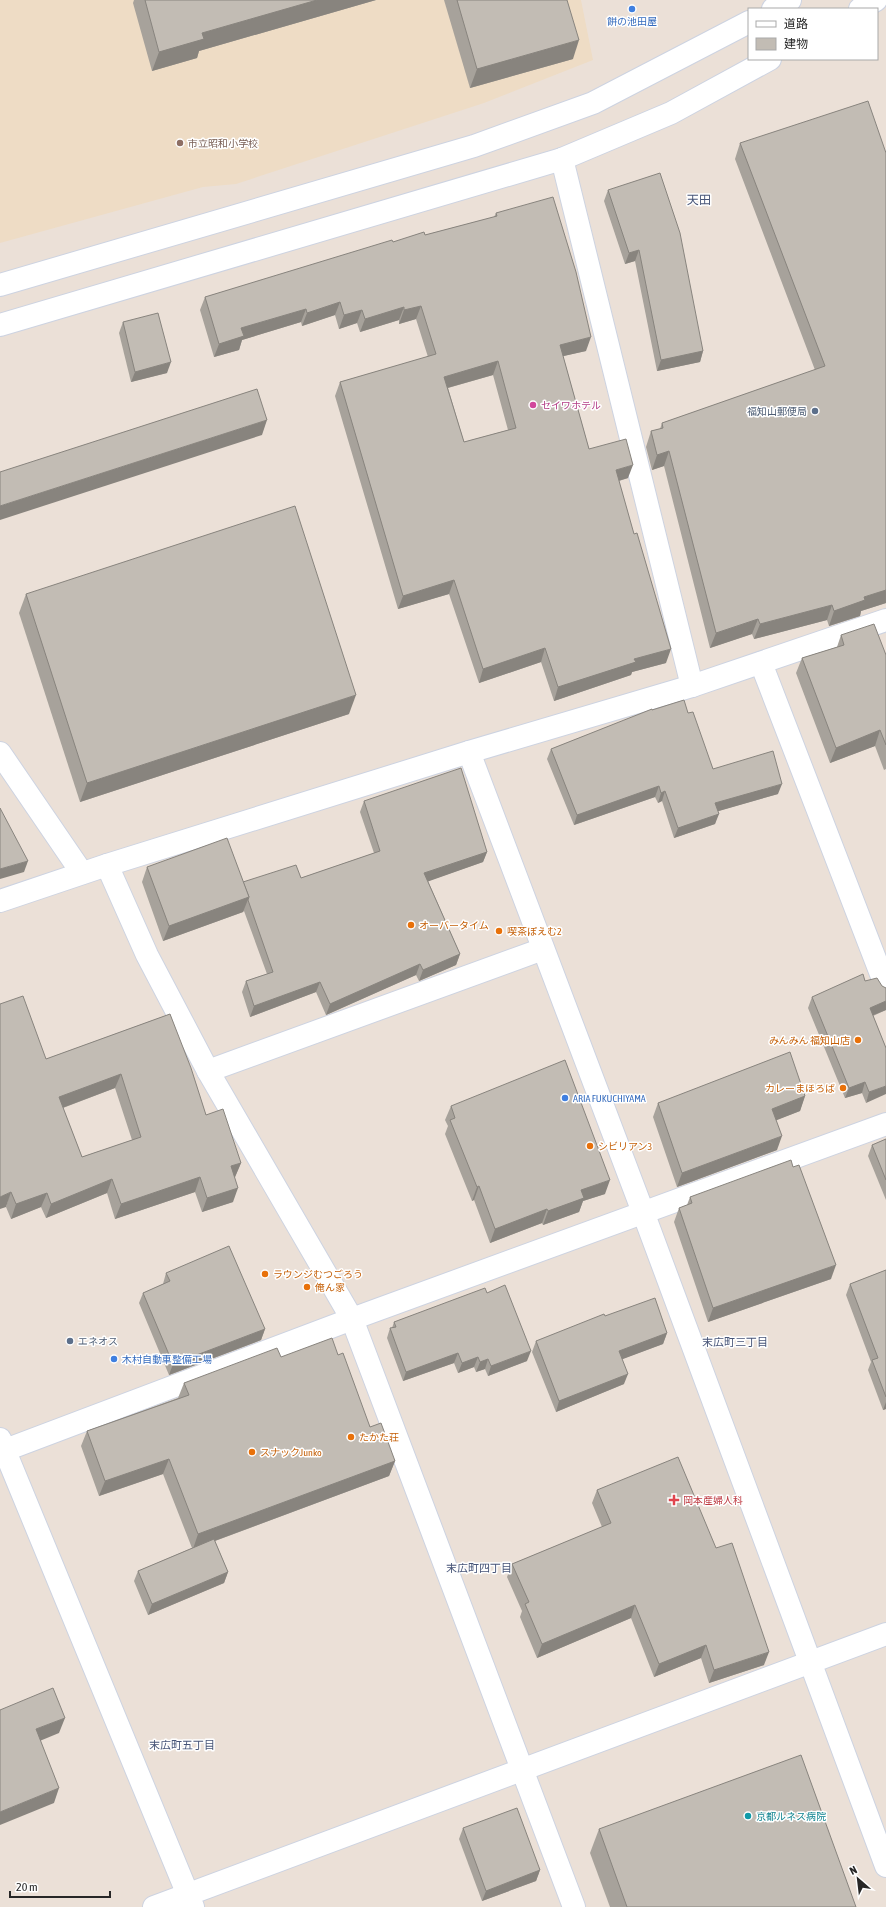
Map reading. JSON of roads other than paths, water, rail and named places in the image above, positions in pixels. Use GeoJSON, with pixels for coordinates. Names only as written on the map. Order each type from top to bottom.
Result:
{"type":"FeatureCollection","features":[{"type":"Feature","properties":{"kind":"street"},"geometry":{"type":"LineString","coordinates":[[775,8],[790,0]]}},
{"type":"Feature","properties":{"kind":"street"},"geometry":{"type":"LineString","coordinates":[[862,8],[876,0]]}},
{"type":"Feature","properties":{"kind":"street"},"geometry":{"type":"LineString","coordinates":[[880,0],[886,16]]}},
{"type":"Feature","properties":{"kind":"street"},"geometry":{"type":"LineString","coordinates":[[0,285],[481,143],[594,103],[748,23]]}},
{"type":"Feature","properties":{"kind":"street"},"geometry":{"type":"LineString","coordinates":[[0,325],[562,158],[672,113],[768,60]]}},
{"type":"Feature","properties":{"kind":"street"},"geometry":{"type":"LineString","coordinates":[[562,158],[692,686]]}},
{"type":"Feature","properties":{"kind":"street"},"geometry":{"type":"LineString","coordinates":[[0,901],[107,865],[469,752],[692,686],[886,620]]}},
{"type":"Feature","properties":{"kind":"street"},"geometry":{"type":"LineString","coordinates":[[761,663],[886,987]]}},
{"type":"Feature","properties":{"kind":"street"},"geometry":{"type":"LineString","coordinates":[[469,752],[643,1212],[886,1866]]}},
{"type":"Feature","properties":{"kind":"street"},"geometry":{"type":"LineString","coordinates":[[0,753],[82,873]]}},
{"type":"Feature","properties":{"kind":"street"},"geometry":{"type":"LineString","coordinates":[[107,865],[147,955],[208,1070],[352,1318],[574,1907]]}},
{"type":"Feature","properties":{"kind":"street"},"geometry":{"type":"LineString","coordinates":[[208,1070],[543,949]]}},
{"type":"Feature","properties":{"kind":"street"},"geometry":{"type":"LineString","coordinates":[[191,1900],[2,1447],[886,1124]]}},
{"type":"Feature","properties":{"kind":"street"},"geometry":{"type":"LineString","coordinates":[[154,1907],[191,1900],[523,1771],[886,1634]]}},
{"type":"Feature","properties":{"kind":"place","name":"餅の池田屋"},"geometry":{"type":"Point","coordinates":[632,9]}},
{"type":"Feature","properties":{"kind":"place","name":"市立昭和小学校"},"geometry":{"type":"Point","coordinates":[180,143]}},
{"type":"Feature","properties":{"kind":"place","name":"セイワホテル"},"geometry":{"type":"Point","coordinates":[533,405]}},
{"type":"Feature","properties":{"kind":"place","name":"福知山郵便局"},"geometry":{"type":"Point","coordinates":[815,411]}},
{"type":"Feature","properties":{"kind":"place","name":"オーバータイム"},"geometry":{"type":"Point","coordinates":[411,925]}},
{"type":"Feature","properties":{"kind":"place","name":"喫茶ぽえむ2"},"geometry":{"type":"Point","coordinates":[499,931]}},
{"type":"Feature","properties":{"kind":"place","name":"みんみん 福知山店"},"geometry":{"type":"Point","coordinates":[858,1040]}},
{"type":"Feature","properties":{"kind":"place","name":"カレーまほろば"},"geometry":{"type":"Point","coordinates":[843,1088]}},
{"type":"Feature","properties":{"kind":"place","name":"ARIA FUKUCHIYAMA"},"geometry":{"type":"Point","coordinates":[565,1098]}},
{"type":"Feature","properties":{"kind":"place","name":"シビリアン3"},"geometry":{"type":"Point","coordinates":[590,1146]}},
{"type":"Feature","properties":{"kind":"place","name":"ラウンジむつごろう"},"geometry":{"type":"Point","coordinates":[265,1274]}},
{"type":"Feature","properties":{"kind":"place","name":"俺ん家"},"geometry":{"type":"Point","coordinates":[307,1287]}},
{"type":"Feature","properties":{"kind":"place","name":"エネオス"},"geometry":{"type":"Point","coordinates":[70,1341]}},
{"type":"Feature","properties":{"kind":"place","name":"木村自動車整備工場"},"geometry":{"type":"Point","coordinates":[114,1359]}},
{"type":"Feature","properties":{"kind":"place","name":"たかた荘"},"geometry":{"type":"Point","coordinates":[351,1437]}},
{"type":"Feature","properties":{"kind":"place","name":"スナックJunko"},"geometry":{"type":"Point","coordinates":[252,1452]}},
{"type":"Feature","properties":{"kind":"place","name":"岡本産婦人科"},"geometry":{"type":"Point","coordinates":[674,1500]}},
{"type":"Feature","properties":{"kind":"place","name":"京都ルネス病院"},"geometry":{"type":"Point","coordinates":[748,1816]}},
{"type":"Feature","properties":{"kind":"district","name":"天田"},"geometry":{"type":"Point","coordinates":[699,200]}},
{"type":"Feature","properties":{"kind":"district","name":"末広町三丁目"},"geometry":{"type":"Point","coordinates":[735,1342]}},
{"type":"Feature","properties":{"kind":"district","name":"末広町四丁目"},"geometry":{"type":"Point","coordinates":[479,1568]}},
{"type":"Feature","properties":{"kind":"district","name":"末広町五丁目"},"geometry":{"type":"Point","coordinates":[182,1745]}}]}
